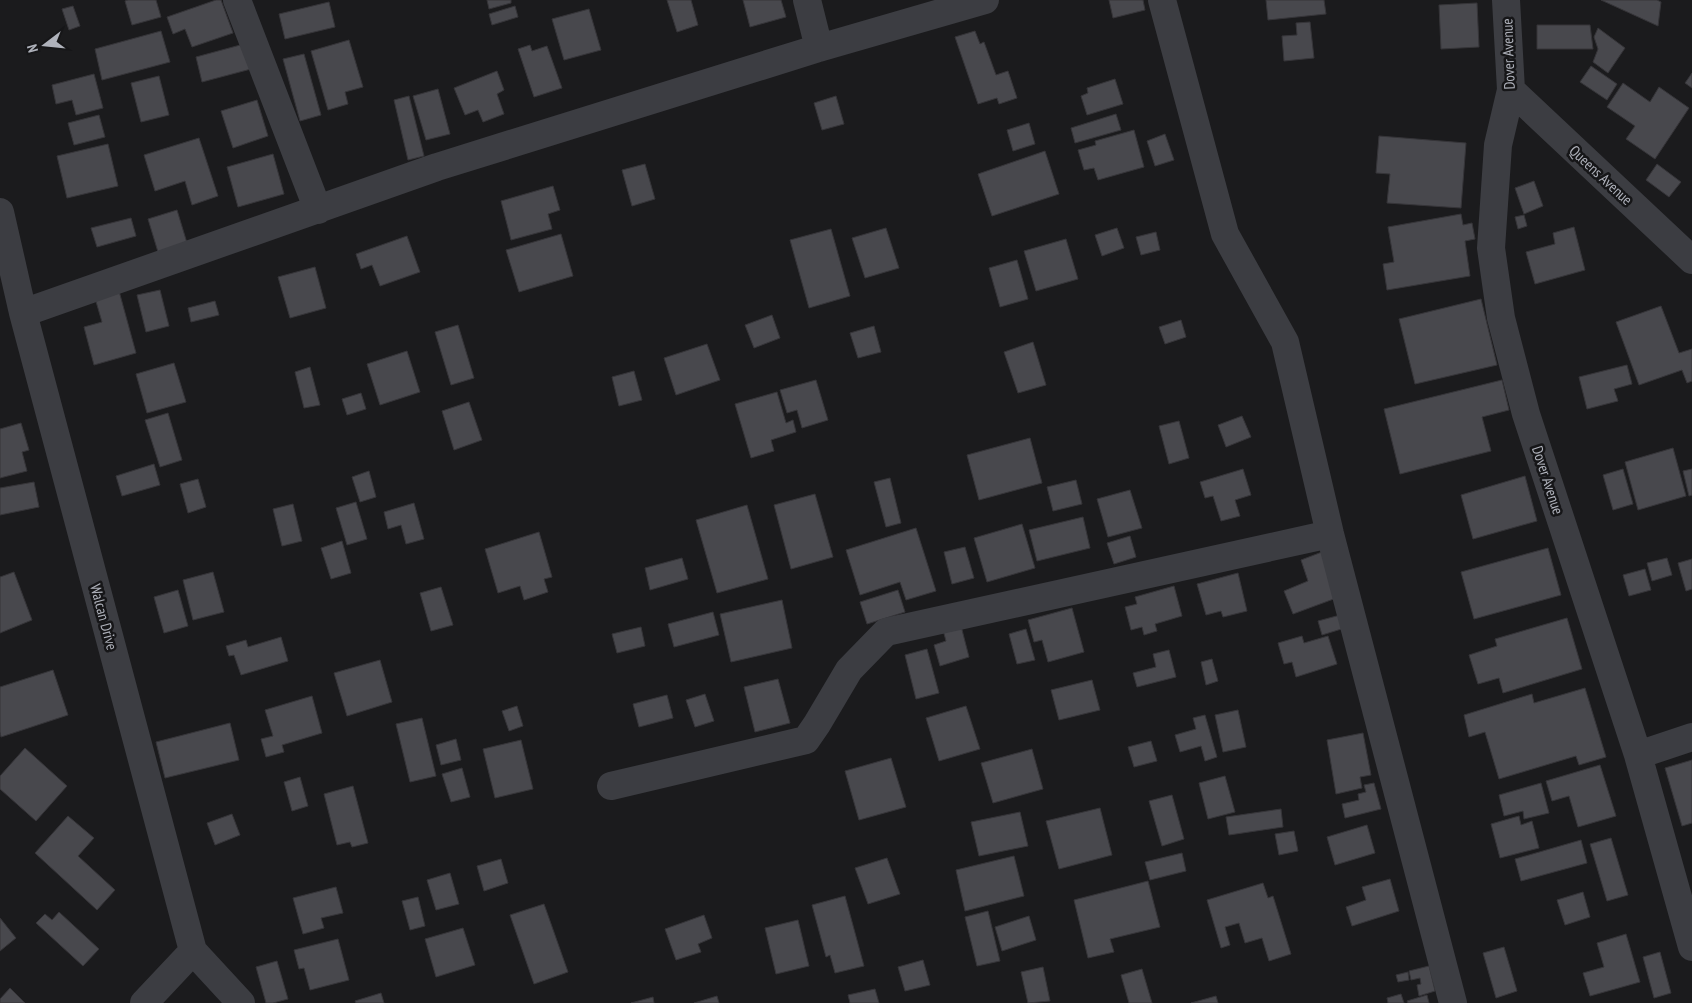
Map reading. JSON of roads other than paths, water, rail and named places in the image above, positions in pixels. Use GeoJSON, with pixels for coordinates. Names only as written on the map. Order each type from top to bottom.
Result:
{"type":"FeatureCollection","features":[{"type":"Feature","properties":{"kind":"street"},"geometry":{"type":"LineString","coordinates":[[237,0],[318,210]]}},
{"type":"Feature","properties":{"kind":"street"},"geometry":{"type":"LineString","coordinates":[[807,0],[819,48]]}},
{"type":"Feature","properties":{"kind":"street"},"geometry":{"type":"LineString","coordinates":[[22,313],[437,167],[819,48],[985,0]]}},
{"type":"Feature","properties":{"kind":"street"},"geometry":{"type":"LineString","coordinates":[[1162,0],[1225,234],[1285,342],[1330,534],[1453,1003]]}},
{"type":"Feature","properties":{"kind":"street","name":"Dover Avenue"},"geometry":{"type":"LineString","coordinates":[[1506,0],[1511,90],[1498,145],[1491,248],[1501,318],[1526,414],[1638,755],[1692,947]]}},
{"type":"Feature","properties":{"kind":"street","name":"Queens Avenue"},"geometry":{"type":"LineString","coordinates":[[1511,90],[1692,260]]}},
{"type":"Feature","properties":{"kind":"street","name":"Walcan Drive"},"geometry":{"type":"LineString","coordinates":[[0,212],[22,313],[193,951]]}},
{"type":"Feature","properties":{"kind":"street"},"geometry":{"type":"LineString","coordinates":[[611,786],[806,740],[849,670],[886,632],[1330,534]]}},
{"type":"Feature","properties":{"kind":"street"},"geometry":{"type":"LineString","coordinates":[[1638,755],[1692,737]]}},
{"type":"Feature","properties":{"kind":"street"},"geometry":{"type":"LineString","coordinates":[[144,1003],[193,951],[241,1003]]}}]}
